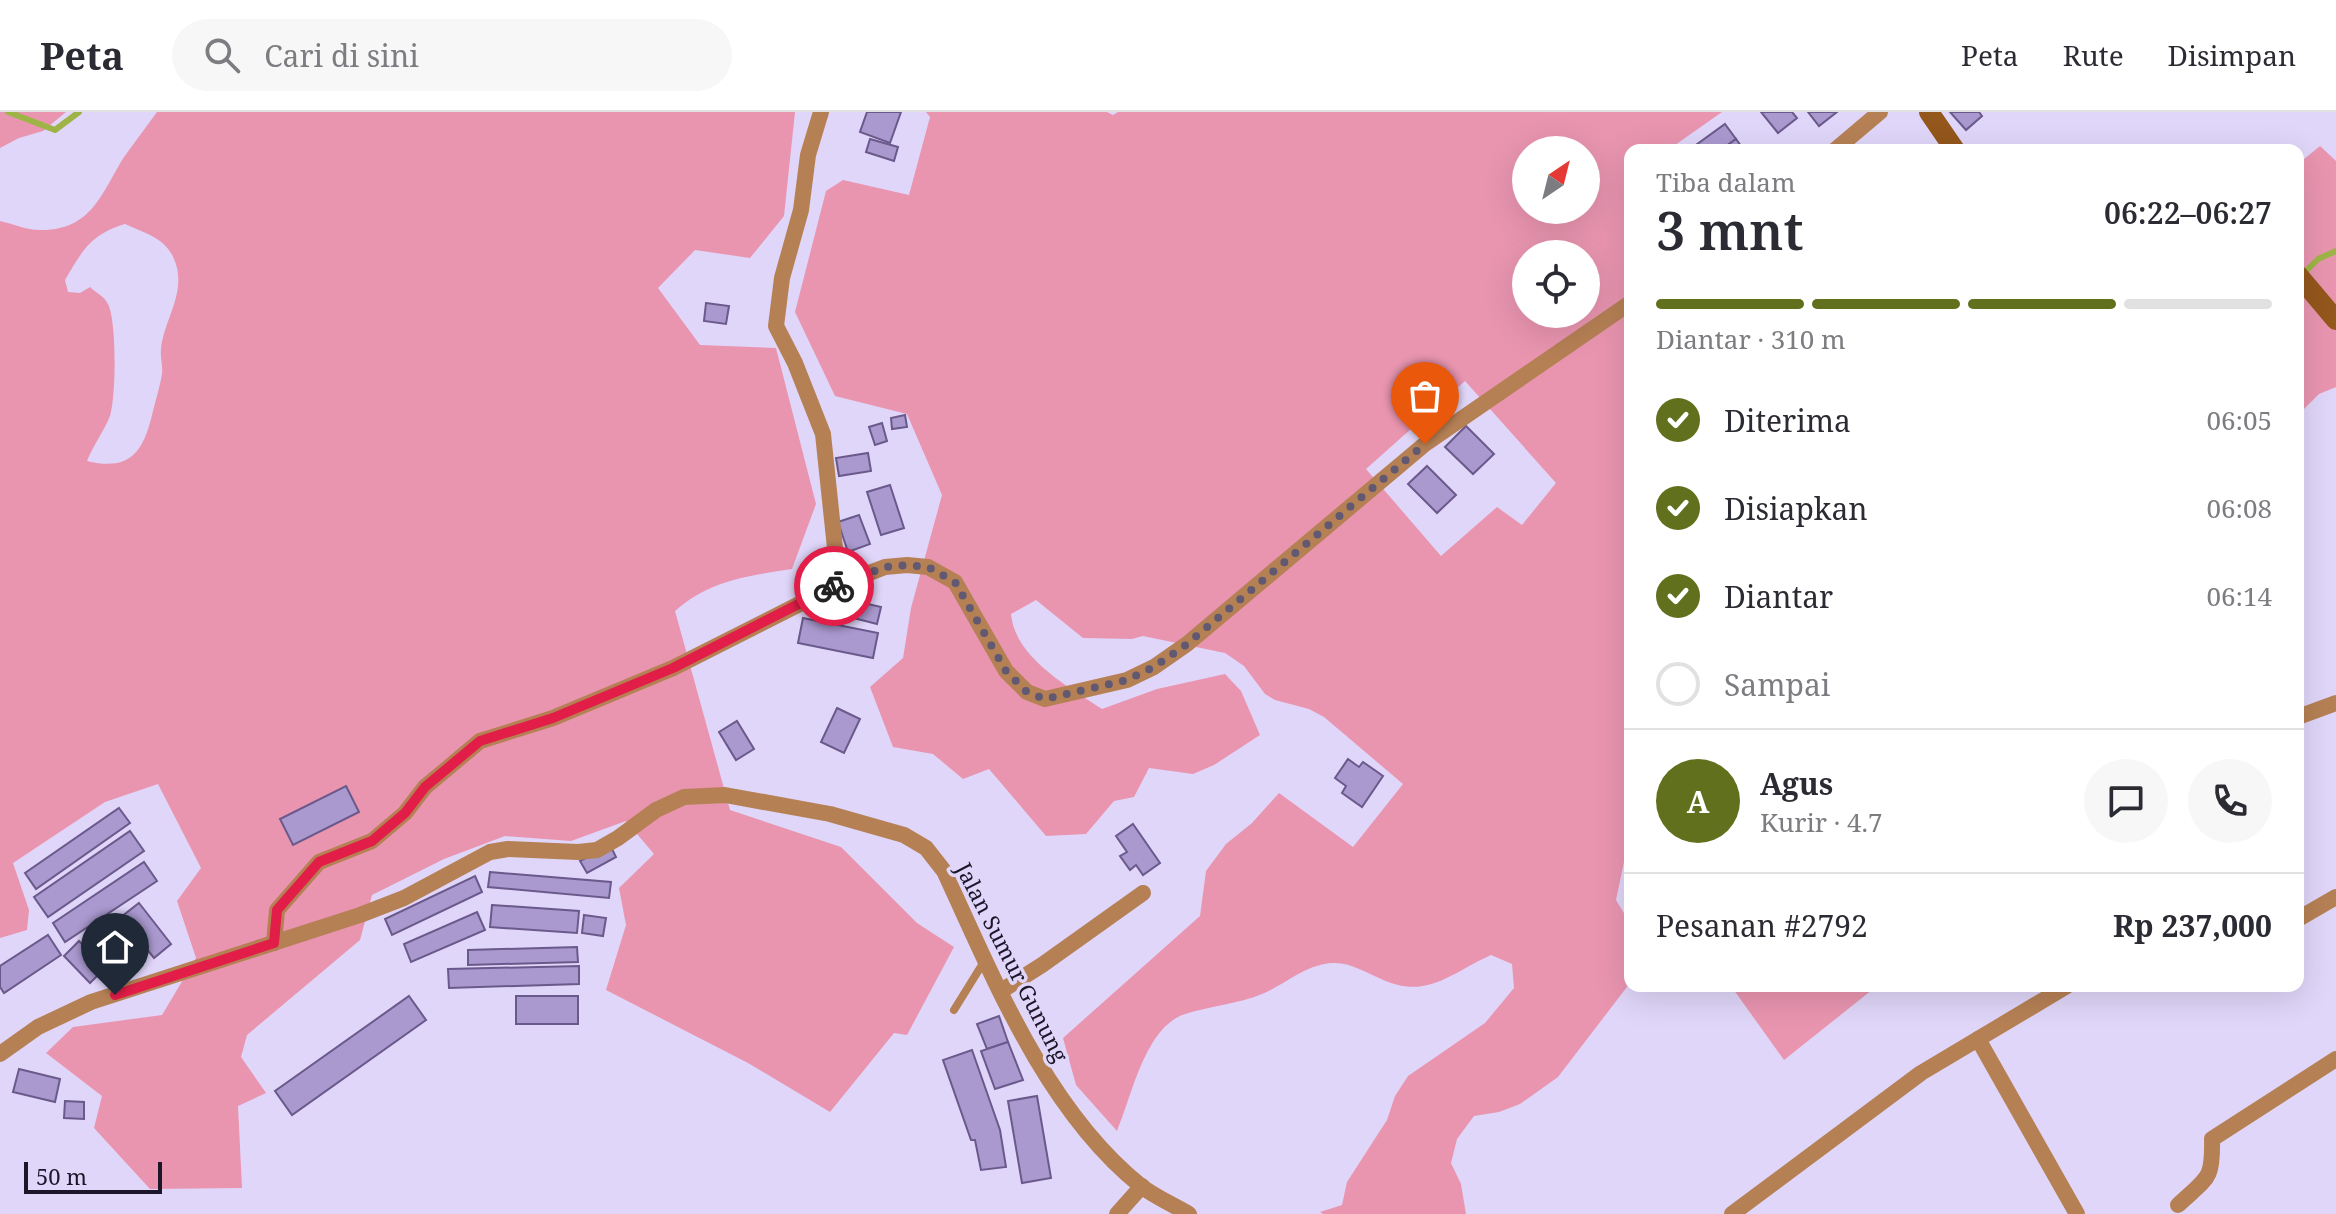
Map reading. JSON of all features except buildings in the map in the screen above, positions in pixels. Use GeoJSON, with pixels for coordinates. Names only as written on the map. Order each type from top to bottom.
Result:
{"type":"FeatureCollection","features":[{"type":"Feature","properties":{"kind":"street"},"geometry":{"type":"LineString","coordinates":[[821,112],[808,155],[801,210],[782,278],[776,326],[795,363],[823,434],[835,548],[835,586]]}},
{"type":"Feature","properties":{"kind":"street"},"geometry":{"type":"LineString","coordinates":[[1842,144],[1880,112]]}},
{"type":"Feature","properties":{"kind":"street"},"geometry":{"type":"LineString","coordinates":[[1929,112],[1951,144]]}},
{"type":"Feature","properties":{"kind":"street"},"geometry":{"type":"LineString","coordinates":[[2304,283],[2336,320]]}},
{"type":"Feature","properties":{"kind":"street"},"geometry":{"type":"LineString","coordinates":[[274,943],[277,910],[319,862],[372,841],[405,813],[425,787],[480,741],[553,718],[673,668],[835,586],[885,567],[928,567],[955,582],[1006,671],[1027,692],[1045,699],[1127,680],[1154,667],[1187,644],[1425,444],[1624,307]]}},
{"type":"Feature","properties":{"kind":"street"},"geometry":{"type":"LineString","coordinates":[[2304,715],[2336,703]]}},
{"type":"Feature","properties":{"kind":"street","name":"Jalan Sumur Gunung"},"geometry":{"type":"LineString","coordinates":[[0,1054],[38,1027],[91,1002],[404,898],[490,852],[508,849],[597,850],[656,810],[684,797],[725,795],[830,814],[904,835],[926,848],[944,871],[1023,1037],[1049,1079],[1091,1135],[1142,1186],[1189,1214]]}},
{"type":"Feature","properties":{"kind":"street"},"geometry":{"type":"LineString","coordinates":[[1001,991],[1143,893]]}},
{"type":"Feature","properties":{"kind":"street"},"geometry":{"type":"LineString","coordinates":[[2304,916],[2336,897]]}},
{"type":"Feature","properties":{"kind":"street"},"geometry":{"type":"LineString","coordinates":[[1732,1214],[1921,1073],[2057,992]]}},
{"type":"Feature","properties":{"kind":"street"},"geometry":{"type":"LineString","coordinates":[[1978,1039],[2077,1214]]}},
{"type":"Feature","properties":{"kind":"street"},"geometry":{"type":"LineString","coordinates":[[2178,1205],[2210,1173],[2213,1163],[2212,1139],[2336,1059]]}},
{"type":"Feature","properties":{"kind":"street"},"geometry":{"type":"LineString","coordinates":[[1117,1214],[1142,1186]]}},
{"type":"Feature","properties":{"kind":"lane"},"geometry":{"type":"LineString","coordinates":[[954,1010],[985,959]]}},
{"type":"Feature","properties":{"kind":"shaded area"},"geometry":{"type":"Polygon","coordinates":[[[0,112],[66,112],[43,131],[0,148],[0,112]]]}},
{"type":"Feature","properties":{"kind":"shaded area"},"geometry":{"type":"Polygon","coordinates":[[[157,112],[795,112],[784,216],[750,258],[695,250],[658,288],[700,345],[776,348],[816,504],[792,569],[744,577],[716,586],[675,611],[730,810],[841,847],[917,923],[954,947],[907,1035],[894,1033],[830,1112],[748,1063],[606,990],[626,925],[619,888],[654,854],[626,821],[571,841],[505,836],[444,859],[372,895],[360,940],[247,1035],[241,1057],[266,1093],[238,1106],[242,1188],[150,1189],[94,1128],[102,1096],[46,1053],[73,1027],[162,1015],[196,958],[177,901],[201,868],[158,784],[105,802],[13,863],[29,910],[27,930],[0,938],[0,221],[42,230],[73,224],[94,207],[124,157],[157,112]],[[125,224],[96,238],[82,252],[65,280],[68,292],[80,293],[90,287],[107,301],[111,313],[115,360],[112,406],[108,421],[87,461],[102,464],[115,463],[134,455],[145,437],[161,379],[163,338],[177,294],[178,271],[166,246],[125,224]]]}},
{"type":"Feature","properties":{"kind":"shaded area"},"geometry":{"type":"Polygon","coordinates":[[[926,112],[1107,112],[1113,115],[1118,112],[1722,112],[1677,144],[1624,144],[1624,862],[1616,900],[1624,913],[1624,991],[1558,1077],[1520,1104],[1499,1112],[1474,1116],[1457,1139],[1451,1163],[1461,1184],[1466,1214],[1320,1212],[1342,1205],[1347,1182],[1387,1120],[1395,1096],[1408,1076],[1485,1023],[1514,988],[1512,964],[1491,955],[1437,982],[1410,987],[1345,964],[1323,964],[1253,997],[1185,1014],[1171,1021],[1150,1048],[1117,1131],[1076,1085],[1063,1038],[1200,916],[1206,871],[1226,844],[1252,823],[1279,793],[1353,847],[1403,784],[1324,717],[1265,694],[1244,666],[1225,653],[1143,636],[1132,639],[1083,638],[1036,600],[1011,614],[1022,644],[1046,670],[1102,709],[1157,689],[1225,674],[1241,691],[1260,735],[1214,765],[1193,774],[1149,768],[1134,797],[1114,801],[1086,834],[1046,836],[989,769],[963,779],[933,754],[893,747],[870,687],[903,658],[911,608],[942,495],[907,414],[835,396],[795,312],[826,191],[843,180],[909,195],[930,117],[926,112]],[[1465,381],[1366,469],[1441,556],[1497,507],[1522,525],[1556,483],[1465,381]]]}},
{"type":"Feature","properties":{"kind":"shaded area"},"geometry":{"type":"Polygon","coordinates":[[[2320,146],[2336,161],[2336,387],[2319,394],[2304,409],[2304,159],[2320,146]]]}},
{"type":"Feature","properties":{"kind":"shaded area"},"geometry":{"type":"Polygon","coordinates":[[[1735,992],[1869,992],[1784,1060],[1735,992]]]}},
{"type":"Feature","properties":{"kind":"waterway"},"geometry":{"type":"LineString","coordinates":[[8,112],[55,130],[79,112]]}},
{"type":"Feature","properties":{"kind":"waterway"},"geometry":{"type":"LineString","coordinates":[[2304,273],[2318,259],[2336,251]]}},
{"type":"Feature","properties":{"kind":"way so far"},"geometry":{"type":"LineString","coordinates":[[834,586],[885,567],[928,567],[955,582],[1016,683],[1027,692],[1045,699],[1068,695],[1127,680],[1154,667],[1187,644],[1425,444]]}},
{"type":"Feature","properties":{"kind":"route"},"geometry":{"type":"LineString","coordinates":[[115,995],[274,943],[277,910],[319,862],[372,841],[405,813],[425,787],[480,741],[553,718],[673,668],[834,586]]}}]}
